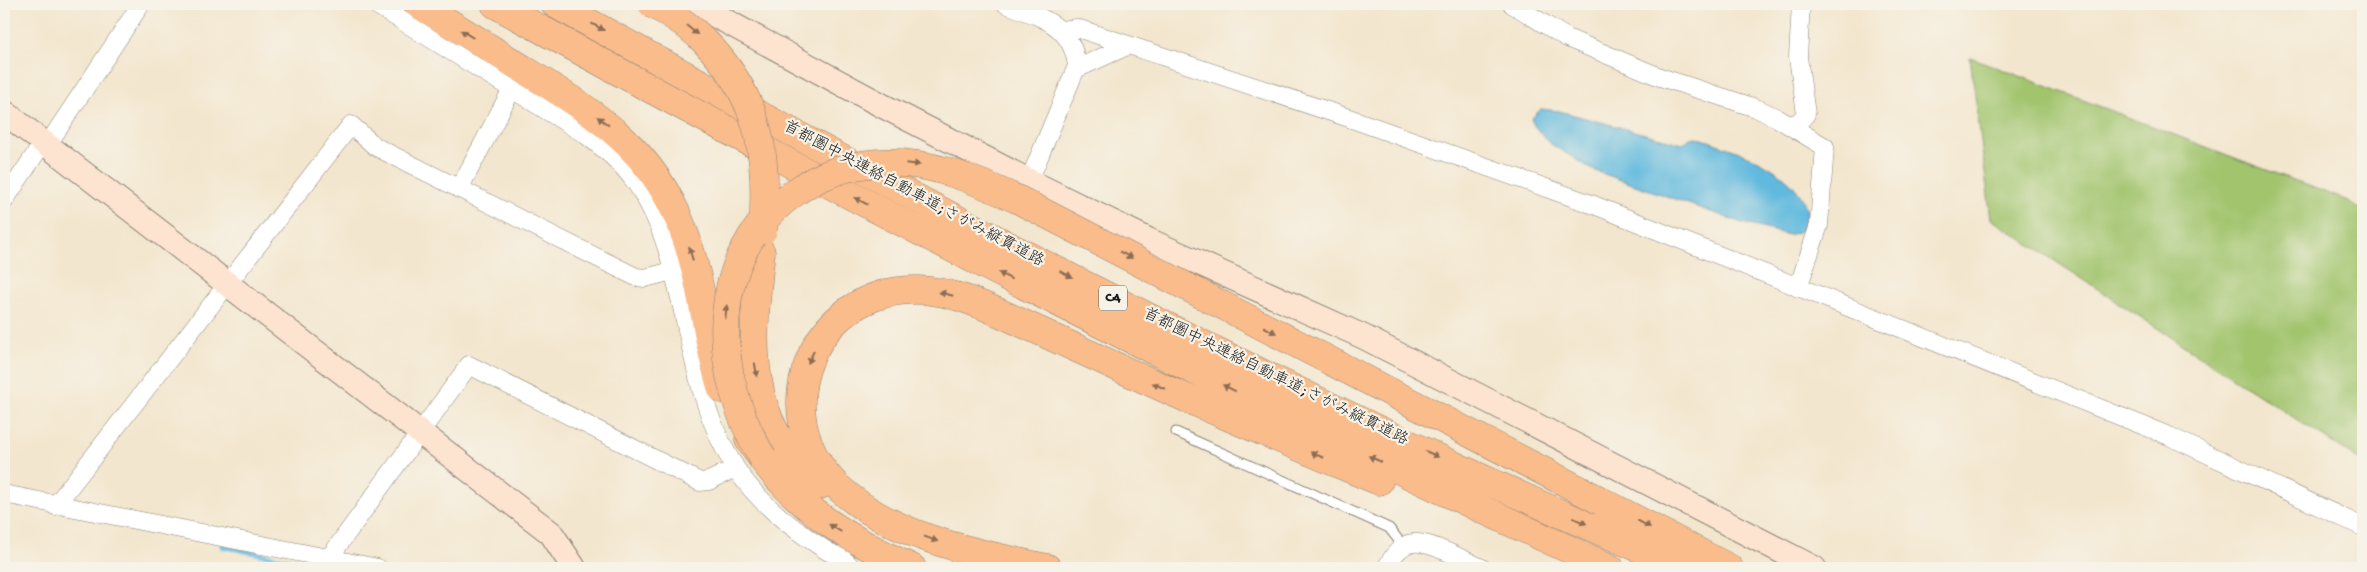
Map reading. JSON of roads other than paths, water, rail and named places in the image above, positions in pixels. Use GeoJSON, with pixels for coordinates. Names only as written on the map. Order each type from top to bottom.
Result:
{"type":"FeatureCollection","features":[{"type":"Feature","properties":{"kind":"highway"},"geometry":{"type":"LineString","coordinates":[[418,4],[589,111],[622,136],[651,168],[663,187],[682,228],[698,282],[720,384],[734,414],[762,458],[784,486],[812,512],[843,533],[877,552],[912,568]]}},
{"type":"Feature","properties":{"kind":"highway","name":"首都圏中央連絡自動車道;さがみ縦貫道路"},"geometry":{"type":"LineString","coordinates":[[495,4],[669,100],[1004,276],[1296,422],[1608,568]]}},
{"type":"Feature","properties":{"kind":"highway","name":"首都圏中央連絡自動車道;さがみ縦貫道路"},"geometry":{"type":"LineString","coordinates":[[555,4],[799,136],[1147,315],[1466,470],[1684,568]]}},
{"type":"Feature","properties":{"kind":"highway"},"geometry":{"type":"LineString","coordinates":[[652,4],[681,21],[706,42],[731,71],[749,101],[756,118],[764,160],[765,204],[753,322],[754,359],[761,395],[773,428],[789,454],[822,486],[854,506],[896,525],[962,549],[1047,568]]}},
{"type":"Feature","properties":{"kind":"highway"},"geometry":{"type":"LineString","coordinates":[[762,458],[749,435],[728,373],[725,321],[727,301],[740,258],[756,229],[785,200],[818,178],[836,170],[879,162],[924,165],[948,171],[1019,200],[1729,568]]}},
{"type":"Feature","properties":{"kind":"highway"},"geometry":{"type":"LineString","coordinates":[[896,525],[849,497],[826,474],[810,449],[802,420],[800,403],[805,369],[823,335],[835,322],[866,301],[884,294],[919,290],[950,295],[978,304],[1219,413],[1389,485],[1608,568]]}},
{"type":"Feature","properties":{"kind":"street"},"geometry":{"type":"LineString","coordinates":[[4,200],[38,150],[46,144],[141,4]]}},
{"type":"Feature","properties":{"kind":"street"},"geometry":{"type":"LineString","coordinates":[[375,4],[586,135],[617,160],[636,183],[659,227],[673,271],[697,378],[706,405],[735,468],[763,500],[822,548],[848,562],[851,568]]}},
{"type":"Feature","properties":{"kind":"street"},"geometry":{"type":"LineString","coordinates":[[694,4],[883,106],[1029,181],[1148,240],[1364,337],[1814,568]]}},
{"type":"Feature","properties":{"kind":"street"},"geometry":{"type":"LineString","coordinates":[[1006,4],[1044,18],[1061,30],[1075,50],[1076,69],[1029,181]]}},
{"type":"Feature","properties":{"kind":"street"},"geometry":{"type":"LineString","coordinates":[[1512,4],[1567,38],[1660,77],[1756,108],[1825,147],[1819,225],[1798,288]]}},
{"type":"Feature","properties":{"kind":"street"},"geometry":{"type":"LineString","coordinates":[[1789,125],[1799,122],[1806,114],[1798,57],[1801,4]]}},
{"type":"Feature","properties":{"kind":"street"},"geometry":{"type":"LineString","coordinates":[[1061,30],[1077,28],[1346,117],[1594,205],[2169,436],[2363,527]]}},
{"type":"Feature","properties":{"kind":"street"},"geometry":{"type":"LineString","coordinates":[[1076,69],[1127,46]]}},
{"type":"Feature","properties":{"kind":"street"},"geometry":{"type":"LineString","coordinates":[[459,190],[512,89]]}},
{"type":"Feature","properties":{"kind":"street"},"geometry":{"type":"LineString","coordinates":[[4,112],[551,533],[574,568]]}},
{"type":"Feature","properties":{"kind":"street"},"geometry":{"type":"LineString","coordinates":[[55,506],[351,125],[376,147],[636,277],[645,278],[673,271]]}},
{"type":"Feature","properties":{"kind":"street"},"geometry":{"type":"LineString","coordinates":[[329,558],[469,365],[700,482],[709,482],[735,468]]}},
{"type":"Feature","properties":{"kind":"street"},"geometry":{"type":"LineString","coordinates":[[4,494],[55,506],[378,568]]}},
{"type":"Feature","properties":{"kind":"street"},"geometry":{"type":"LineString","coordinates":[[1386,568],[1397,550],[1412,543],[1425,544],[1482,568]]}},
{"type":"Feature","properties":{"kind":"lane"},"geometry":{"type":"LineString","coordinates":[[1176,432],[1390,528],[1404,547]]}},
{"type":"Feature","properties":{"kind":"water"},"geometry":{"type":"Polygon","coordinates":[[[1541,109],[1559,111],[1683,144],[1690,138],[1696,137],[1727,147],[1762,163],[1792,185],[1802,198],[1807,213],[1806,220],[1801,231],[1789,235],[1742,223],[1593,170],[1551,144],[1535,127],[1531,119],[1541,109]]]}},
{"type":"Feature","properties":{"kind":"waterway"},"geometry":{"type":"LineString","coordinates":[[222,546],[327,568]]}}]}
